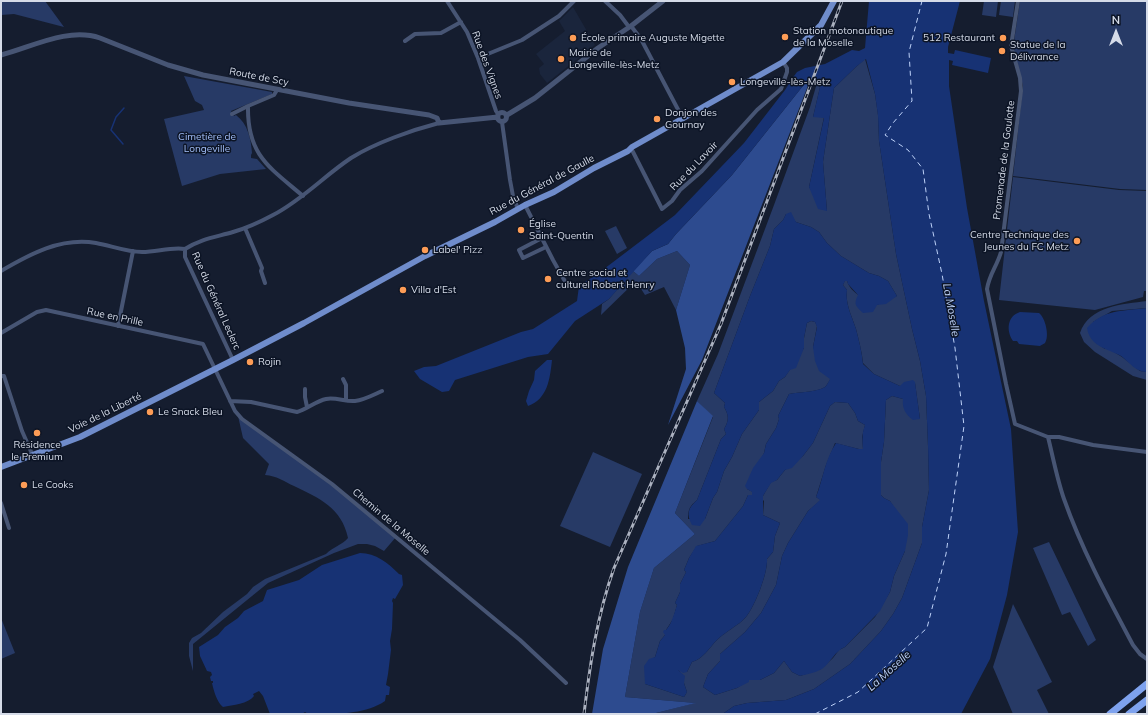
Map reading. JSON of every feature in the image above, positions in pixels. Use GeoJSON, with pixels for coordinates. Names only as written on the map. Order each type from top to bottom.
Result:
{"type":"FeatureCollection","features":[{"type":"Feature","properties":{"kind":"highway"},"geometry":{"type":"LineString","coordinates":[[1110,714],[1147,684]]}},
{"type":"Feature","properties":{"kind":"highway"},"geometry":{"type":"LineString","coordinates":[[1129,714],[1147,700]]}},
{"type":"Feature","properties":{"kind":"main road","name":"Rue du Général de Gaulle"},"geometry":{"type":"LineString","coordinates":[[215,370],[311,320],[425,256],[525,205],[554,192],[580,175],[631,148],[783,62],[821,25],[833,3]]}},
{"type":"Feature","properties":{"kind":"main road","name":"Voie de la Liberté"},"geometry":{"type":"LineString","coordinates":[[1,467],[33,456],[86,434],[215,370]]}},
{"type":"Feature","properties":{"kind":"street","name":"Rue des Vignes"},"geometry":{"type":"LineString","coordinates":[[447,1],[461,22],[478,58],[498,115]]}},
{"type":"Feature","properties":{"kind":"street"},"geometry":{"type":"LineString","coordinates":[[478,58],[522,40],[559,16],[574,1]]}},
{"type":"Feature","properties":{"kind":"street"},"geometry":{"type":"LineString","coordinates":[[605,1],[620,15],[641,39],[683,119]]}},
{"type":"Feature","properties":{"kind":"street"},"geometry":{"type":"LineString","coordinates":[[502,122],[506,120],[507,115],[535,98],[598,48],[663,1]]}},
{"type":"Feature","properties":{"kind":"street"},"geometry":{"type":"LineString","coordinates":[[827,1],[833,3]]}},
{"type":"Feature","properties":{"kind":"street","name":"Promenade de la Goulotte"},"geometry":{"type":"LineString","coordinates":[[1018,1],[1011,46],[1020,78],[1021,91],[1001,252],[998,264],[988,280],[987,288],[1015,424],[1048,437]]}},
{"type":"Feature","properties":{"kind":"street","name":"Rue des Vignes"},"geometry":{"type":"LineString","coordinates":[[405,41],[415,34],[441,33],[461,22]]}},
{"type":"Feature","properties":{"kind":"street","name":"Route de Scy"},"geometry":{"type":"LineString","coordinates":[[1,55],[60,37],[77,34],[95,36],[186,71],[349,103],[429,115],[437,118],[439,123]]}},
{"type":"Feature","properties":{"kind":"street","name":"Rue du Lavoir"},"geometry":{"type":"LineString","coordinates":[[631,148],[662,209],[672,201],[680,190],[702,170],[757,110],[781,89],[787,72],[787,68],[783,62]]}},
{"type":"Feature","properties":{"kind":"street"},"geometry":{"type":"LineString","coordinates":[[232,114],[274,95],[278,90]]}},
{"type":"Feature","properties":{"kind":"street"},"geometry":{"type":"LineString","coordinates":[[248,106],[249,128],[253,142],[260,156],[266,165],[303,196]]}},
{"type":"Feature","properties":{"kind":"street"},"geometry":{"type":"LineString","coordinates":[[1,271],[27,256],[65,243],[96,243],[133,251],[154,251],[174,247],[185,249],[195,242],[245,228],[272,216],[303,196],[356,155],[407,133],[439,123],[504,113],[507,115]]}},
{"type":"Feature","properties":{"kind":"street"},"geometry":{"type":"LineString","coordinates":[[498,115],[498,119],[502,122],[513,196],[518,209]]}},
{"type":"Feature","properties":{"kind":"street"},"geometry":{"type":"LineString","coordinates":[[525,205],[567,284]]}},
{"type":"Feature","properties":{"kind":"street"},"geometry":{"type":"LineString","coordinates":[[245,228],[262,268],[261,271],[265,283]]}},
{"type":"Feature","properties":{"kind":"street"},"geometry":{"type":"LineString","coordinates":[[542,238],[519,250],[523,258],[546,247]]}},
{"type":"Feature","properties":{"kind":"street","name":"Rue du Général Leclerc"},"geometry":{"type":"LineString","coordinates":[[185,249],[185,257],[234,360]]}},
{"type":"Feature","properties":{"kind":"street"},"geometry":{"type":"LineString","coordinates":[[118,326],[133,251]]}},
{"type":"Feature","properties":{"kind":"street","name":"Rue en Prille"},"geometry":{"type":"LineString","coordinates":[[1,333],[41,310],[50,311],[200,342],[204,346],[215,370]]}},
{"type":"Feature","properties":{"kind":"street","name":"Chemin de la Moselle"},"geometry":{"type":"LineString","coordinates":[[215,370],[235,411],[242,419],[332,484],[520,640],[566,683]]}},
{"type":"Feature","properties":{"kind":"street"},"geometry":{"type":"LineString","coordinates":[[1,376],[4,376],[22,431],[33,456]]}},
{"type":"Feature","properties":{"kind":"street"},"geometry":{"type":"LineString","coordinates":[[343,379],[346,385],[346,400]]}},
{"type":"Feature","properties":{"kind":"street"},"geometry":{"type":"LineString","coordinates":[[305,389],[307,407]]}},
{"type":"Feature","properties":{"kind":"street"},"geometry":{"type":"LineString","coordinates":[[230,401],[251,402],[297,412],[328,398],[357,401],[382,391]]}},
{"type":"Feature","properties":{"kind":"street"},"geometry":{"type":"LineString","coordinates":[[1147,452],[1093,445],[1059,437],[1048,437],[1064,498],[1081,540],[1100,582],[1133,645],[1140,654],[1147,659]]}},
{"type":"Feature","properties":{"kind":"street"},"geometry":{"type":"LineString","coordinates":[[1,504],[9,528]]}},
{"type":"Feature","properties":{"kind":"shaded area","name":"École primaire Auguste Migette"},"geometry":{"type":"Polygon","coordinates":[[[573,7],[595,45],[547,83],[540,74],[539,68],[544,64],[536,54],[565,31],[559,21],[573,7]]]}},
{"type":"Feature","properties":{"kind":"shaded area"},"geometry":{"type":"Polygon","coordinates":[[[806,82],[809,83],[702,360],[668,425],[686,369],[685,348],[676,310],[690,265],[677,251],[657,259],[639,276],[633,271],[652,251],[668,244],[732,175],[806,82]]]}},
{"type":"Feature","properties":{"kind":"shaded area"},"geometry":{"type":"Polygon","coordinates":[[[697,401],[713,416],[675,513],[695,534],[654,568],[640,612],[625,697],[696,703],[652,714],[592,714],[603,649],[628,567],[697,401]]]}},
{"type":"Feature","properties":{"kind":"green space"},"geometry":{"type":"Polygon","coordinates":[[[1,1],[45,1],[64,27],[14,14],[1,15],[1,1]]]}},
{"type":"Feature","properties":{"kind":"green space"},"geometry":{"type":"Polygon","coordinates":[[[984,1],[998,1],[996,17],[982,15],[984,1]]]}},
{"type":"Feature","properties":{"kind":"green space"},"geometry":{"type":"Polygon","coordinates":[[[1001,1],[1015,1],[1013,17],[999,15],[1001,1]]]}},
{"type":"Feature","properties":{"kind":"green space"},"geometry":{"type":"Polygon","coordinates":[[[1020,1],[1147,1],[1147,190],[1120,189],[1013,176],[1023,86],[1014,51],[1020,1]]]}},
{"type":"Feature","properties":{"kind":"green space"},"geometry":{"type":"Polygon","coordinates":[[[865,59],[875,94],[878,115],[879,141],[896,254],[920,361],[926,396],[929,490],[922,527],[922,543],[902,598],[881,631],[850,664],[814,689],[786,700],[747,703],[734,706],[724,713],[719,714],[652,714],[695,703],[625,697],[640,612],[654,568],[695,534],[675,513],[713,417],[697,401],[718,354],[810,107],[817,83],[820,87],[813,117],[824,117],[809,187],[827,211],[823,162],[834,88],[865,59]],[[786,214],[783,220],[774,229],[770,246],[714,393],[725,403],[724,407],[728,418],[724,429],[726,434],[721,439],[697,500],[690,508],[688,519],[705,519],[713,498],[717,492],[724,471],[742,434],[759,410],[759,402],[773,391],[779,381],[785,377],[804,348],[807,323],[811,321],[815,322],[817,326],[813,347],[826,375],[831,378],[822,389],[789,394],[778,416],[779,419],[776,428],[766,444],[764,453],[747,489],[753,492],[752,495],[748,495],[743,506],[715,541],[697,546],[689,558],[684,570],[686,572],[680,584],[680,592],[675,603],[677,605],[673,619],[666,630],[665,635],[660,641],[655,657],[649,662],[645,684],[684,697],[687,692],[684,679],[678,669],[687,672],[692,662],[703,656],[717,640],[743,620],[750,612],[760,589],[767,565],[767,559],[773,552],[775,536],[780,523],[763,515],[763,496],[771,482],[777,480],[785,470],[803,456],[813,443],[830,406],[835,402],[848,403],[855,413],[858,421],[865,425],[862,437],[863,449],[835,443],[816,497],[821,500],[808,511],[788,543],[782,556],[776,585],[761,613],[745,632],[720,654],[720,661],[708,674],[703,687],[715,695],[737,688],[749,680],[760,680],[774,673],[784,661],[792,672],[800,676],[821,669],[839,650],[845,647],[875,617],[890,592],[894,576],[905,551],[897,512],[890,501],[881,495],[881,462],[884,442],[886,400],[892,396],[903,399],[920,419],[915,383],[900,386],[874,374],[863,363],[856,329],[848,305],[847,290],[843,285],[845,280],[847,281],[855,293],[877,305],[897,296],[888,281],[869,273],[841,256],[827,243],[819,232],[811,227],[796,222],[786,214]]]}},
{"type":"Feature","properties":{"kind":"green space","name":"Cimetière de Longeville"},"geometry":{"type":"Polygon","coordinates":[[[184,76],[272,92],[272,94],[231,111],[234,116],[236,115],[246,127],[251,142],[251,158],[257,159],[266,169],[220,174],[182,186],[164,119],[204,110],[202,105],[195,101],[184,76]]]}},
{"type":"Feature","properties":{"kind":"green space","name":"Centre Technique des Jeunes du FC Metz"},"geometry":{"type":"Polygon","coordinates":[[[1013,177],[1119,190],[1147,191],[1147,291],[1144,291],[1143,297],[1095,310],[999,300],[1013,177]]]}},
{"type":"Feature","properties":{"kind":"green space"},"geometry":{"type":"Polygon","coordinates":[[[616,226],[627,248],[617,254],[605,231],[616,226]]]}},
{"type":"Feature","properties":{"kind":"green space"},"geometry":{"type":"Polygon","coordinates":[[[677,251],[690,265],[676,310],[664,287],[645,295],[636,281],[601,315],[602,304],[609,299],[633,271],[639,276],[657,259],[677,251]]]}},
{"type":"Feature","properties":{"kind":"green space"},"geometry":{"type":"Polygon","coordinates":[[[1147,301],[1147,308],[1112,311],[1093,322],[1095,342],[1105,349],[1109,349],[1122,357],[1140,371],[1147,372],[1147,380],[1133,376],[1095,352],[1084,342],[1080,333],[1084,324],[1099,312],[1118,305],[1147,301]]]}},
{"type":"Feature","properties":{"kind":"green space"},"geometry":{"type":"Polygon","coordinates":[[[238,416],[332,484],[396,537],[384,551],[375,546],[358,544],[334,553],[268,583],[193,644],[193,671],[189,656],[189,643],[192,638],[201,633],[223,612],[265,579],[326,554],[348,538],[341,519],[328,505],[280,479],[265,475],[269,464],[243,438],[238,416]]]}},
{"type":"Feature","properties":{"kind":"green space"},"geometry":{"type":"Polygon","coordinates":[[[593,452],[642,474],[610,547],[560,526],[593,452]]]}},
{"type":"Feature","properties":{"kind":"green space"},"geometry":{"type":"Polygon","coordinates":[[[1049,542],[1096,640],[1088,646],[1070,612],[1062,615],[1033,548],[1049,542]]]}},
{"type":"Feature","properties":{"kind":"green space"},"geometry":{"type":"Polygon","coordinates":[[[1013,604],[1052,682],[1037,690],[1049,714],[1013,714],[993,667],[1013,604]]]}},
{"type":"Feature","properties":{"kind":"green space"},"geometry":{"type":"Polygon","coordinates":[[[1,618],[15,653],[1,659],[1,618]]]}},
{"type":"Feature","properties":{"kind":"water","name":"La Moselle"},"geometry":{"type":"Polygon","coordinates":[[[869,1],[960,1],[948,47],[948,53],[954,54],[955,50],[991,58],[988,73],[952,65],[953,61],[949,60],[949,86],[967,208],[984,301],[1011,429],[1018,532],[1007,595],[990,659],[961,714],[719,714],[724,713],[734,706],[747,703],[786,700],[814,689],[850,664],[881,631],[893,614],[902,598],[922,543],[922,527],[929,490],[926,396],[920,361],[896,254],[879,141],[875,94],[866,59],[834,88],[823,162],[827,211],[818,209],[809,187],[824,118],[813,117],[820,87],[817,83],[806,82],[732,175],[668,244],[652,251],[609,299],[575,321],[548,354],[528,357],[455,380],[449,391],[442,392],[420,379],[414,371],[424,367],[436,366],[521,332],[533,329],[577,301],[579,286],[600,272],[675,215],[744,143],[797,72],[805,68],[825,64],[852,50],[859,51],[865,48],[869,1]]]}},
{"type":"Feature","properties":{"kind":"water"},"geometry":{"type":"Polygon","coordinates":[[[791,212],[796,222],[811,227],[819,232],[827,243],[841,256],[869,273],[888,281],[897,296],[886,304],[877,305],[873,312],[863,313],[856,305],[858,295],[847,281],[845,281],[843,285],[847,290],[848,305],[856,329],[863,364],[874,374],[900,386],[904,382],[913,380],[915,382],[920,419],[913,420],[908,415],[903,405],[903,399],[892,396],[886,400],[884,442],[881,462],[881,495],[890,501],[908,524],[908,535],[905,551],[894,576],[890,592],[880,611],[822,669],[800,676],[792,672],[784,661],[774,673],[760,680],[749,680],[749,682],[737,688],[715,695],[703,687],[708,674],[720,661],[720,654],[745,632],[761,613],[776,585],[782,556],[788,543],[808,511],[820,500],[816,497],[827,462],[836,443],[863,449],[862,437],[865,425],[858,421],[855,413],[848,403],[835,402],[830,406],[813,443],[792,468],[785,470],[777,480],[771,483],[763,496],[763,515],[780,523],[775,536],[773,552],[767,559],[767,565],[760,589],[750,612],[743,620],[717,640],[703,656],[692,662],[687,672],[683,673],[678,670],[685,676],[684,683],[687,692],[684,697],[645,684],[644,666],[649,659],[655,657],[660,641],[665,635],[663,632],[666,630],[671,621],[677,605],[675,603],[680,592],[680,584],[686,572],[684,570],[689,558],[696,546],[715,541],[743,506],[748,495],[752,495],[752,492],[745,486],[753,468],[764,453],[766,444],[776,428],[779,419],[778,416],[789,394],[821,389],[825,387],[830,379],[819,371],[815,361],[813,347],[817,327],[815,322],[811,321],[807,323],[804,348],[796,368],[790,370],[785,377],[779,381],[773,391],[759,402],[759,410],[742,434],[724,471],[717,492],[713,498],[705,519],[700,526],[692,525],[689,518],[689,511],[697,500],[721,439],[726,434],[724,429],[728,418],[724,407],[725,403],[714,393],[770,246],[774,229],[783,220],[786,214],[791,212]]]}},
{"type":"Feature","properties":{"kind":"water"},"geometry":{"type":"Polygon","coordinates":[[[1147,308],[1147,372],[1143,372],[1136,369],[1121,356],[1094,342],[1090,337],[1087,328],[1100,317],[1107,314],[1147,308]]]}},
{"type":"Feature","properties":{"kind":"water"},"geometry":{"type":"Polygon","coordinates":[[[1020,312],[1039,313],[1041,315],[1045,322],[1047,331],[1045,343],[1040,346],[1019,344],[1017,341],[1013,341],[1009,333],[1009,324],[1012,317],[1020,312]]]}},
{"type":"Feature","properties":{"kind":"water"},"geometry":{"type":"Polygon","coordinates":[[[547,360],[552,360],[547,387],[535,403],[528,406],[526,401],[534,380],[535,371],[547,360]]]}},
{"type":"Feature","properties":{"kind":"water"},"geometry":{"type":"Polygon","coordinates":[[[360,553],[366,553],[376,557],[402,575],[403,585],[395,599],[393,598],[392,601],[391,650],[386,685],[390,687],[389,695],[386,695],[385,701],[368,709],[348,713],[308,714],[305,712],[302,714],[270,714],[263,696],[259,691],[253,694],[254,696],[248,701],[223,707],[216,696],[212,683],[213,681],[211,681],[210,677],[212,675],[211,672],[207,671],[200,656],[199,647],[218,635],[244,611],[263,601],[267,590],[299,580],[322,565],[360,553]]]}},
{"type":"Feature","properties":{"kind":"waterway"},"geometry":{"type":"LineString","coordinates":[[123,144],[111,130],[116,117],[124,108]]}},
{"type":"Feature","properties":{"kind":"ferry route"},"geometry":{"type":"LineString","coordinates":[[815,714],[858,692],[927,628],[946,554],[964,426],[955,348],[942,274],[929,214],[923,169],[908,150],[885,135],[912,101],[909,52],[922,1]]}},
{"type":"Feature","properties":{"kind":"railway"},"geometry":{"type":"LineString","coordinates":[[584,714],[595,640],[603,604],[614,568],[721,324],[842,1]]}},
{"type":"Feature","properties":{"kind":"place","name":"Station motonautique de la Moselle"},"geometry":{"type":"Point","coordinates":[785,37]}},
{"type":"Feature","properties":{"kind":"place","name":"École primaire Auguste Migette"},"geometry":{"type":"Point","coordinates":[573,38]}},
{"type":"Feature","properties":{"kind":"place","name":"512 Restaurant"},"geometry":{"type":"Point","coordinates":[1003,38]}},
{"type":"Feature","properties":{"kind":"place","name":"Statue de la Délivrance"},"geometry":{"type":"Point","coordinates":[1002,51]}},
{"type":"Feature","properties":{"kind":"place","name":"Mairie de Longeville-lès-Metz"},"geometry":{"type":"Point","coordinates":[561,59]}},
{"type":"Feature","properties":{"kind":"place","name":"Longeville-lès-Metz"},"geometry":{"type":"Point","coordinates":[732,82]}},
{"type":"Feature","properties":{"kind":"place","name":"Donjon des Gournay"},"geometry":{"type":"Point","coordinates":[657,119]}},
{"type":"Feature","properties":{"kind":"place","name":"Église Saint-Quentin"},"geometry":{"type":"Point","coordinates":[521,230]}},
{"type":"Feature","properties":{"kind":"place","name":"Centre Technique des Jeunes du FC Metz"},"geometry":{"type":"Point","coordinates":[1077,241]}},
{"type":"Feature","properties":{"kind":"place","name":"Label' Pizz"},"geometry":{"type":"Point","coordinates":[425,250]}},
{"type":"Feature","properties":{"kind":"place","name":"Centre social et culturel Robert Henry"},"geometry":{"type":"Point","coordinates":[548,279]}},
{"type":"Feature","properties":{"kind":"place","name":"Villa d'Est"},"geometry":{"type":"Point","coordinates":[403,290]}},
{"type":"Feature","properties":{"kind":"place","name":"Rojin"},"geometry":{"type":"Point","coordinates":[250,362]}},
{"type":"Feature","properties":{"kind":"place","name":"Le Snack Bleu"},"geometry":{"type":"Point","coordinates":[150,412]}},
{"type":"Feature","properties":{"kind":"place","name":"Résidence le Premium"},"geometry":{"type":"Point","coordinates":[37,433]}},
{"type":"Feature","properties":{"kind":"place","name":"Le Cooks"},"geometry":{"type":"Point","coordinates":[24,485]}}]}
